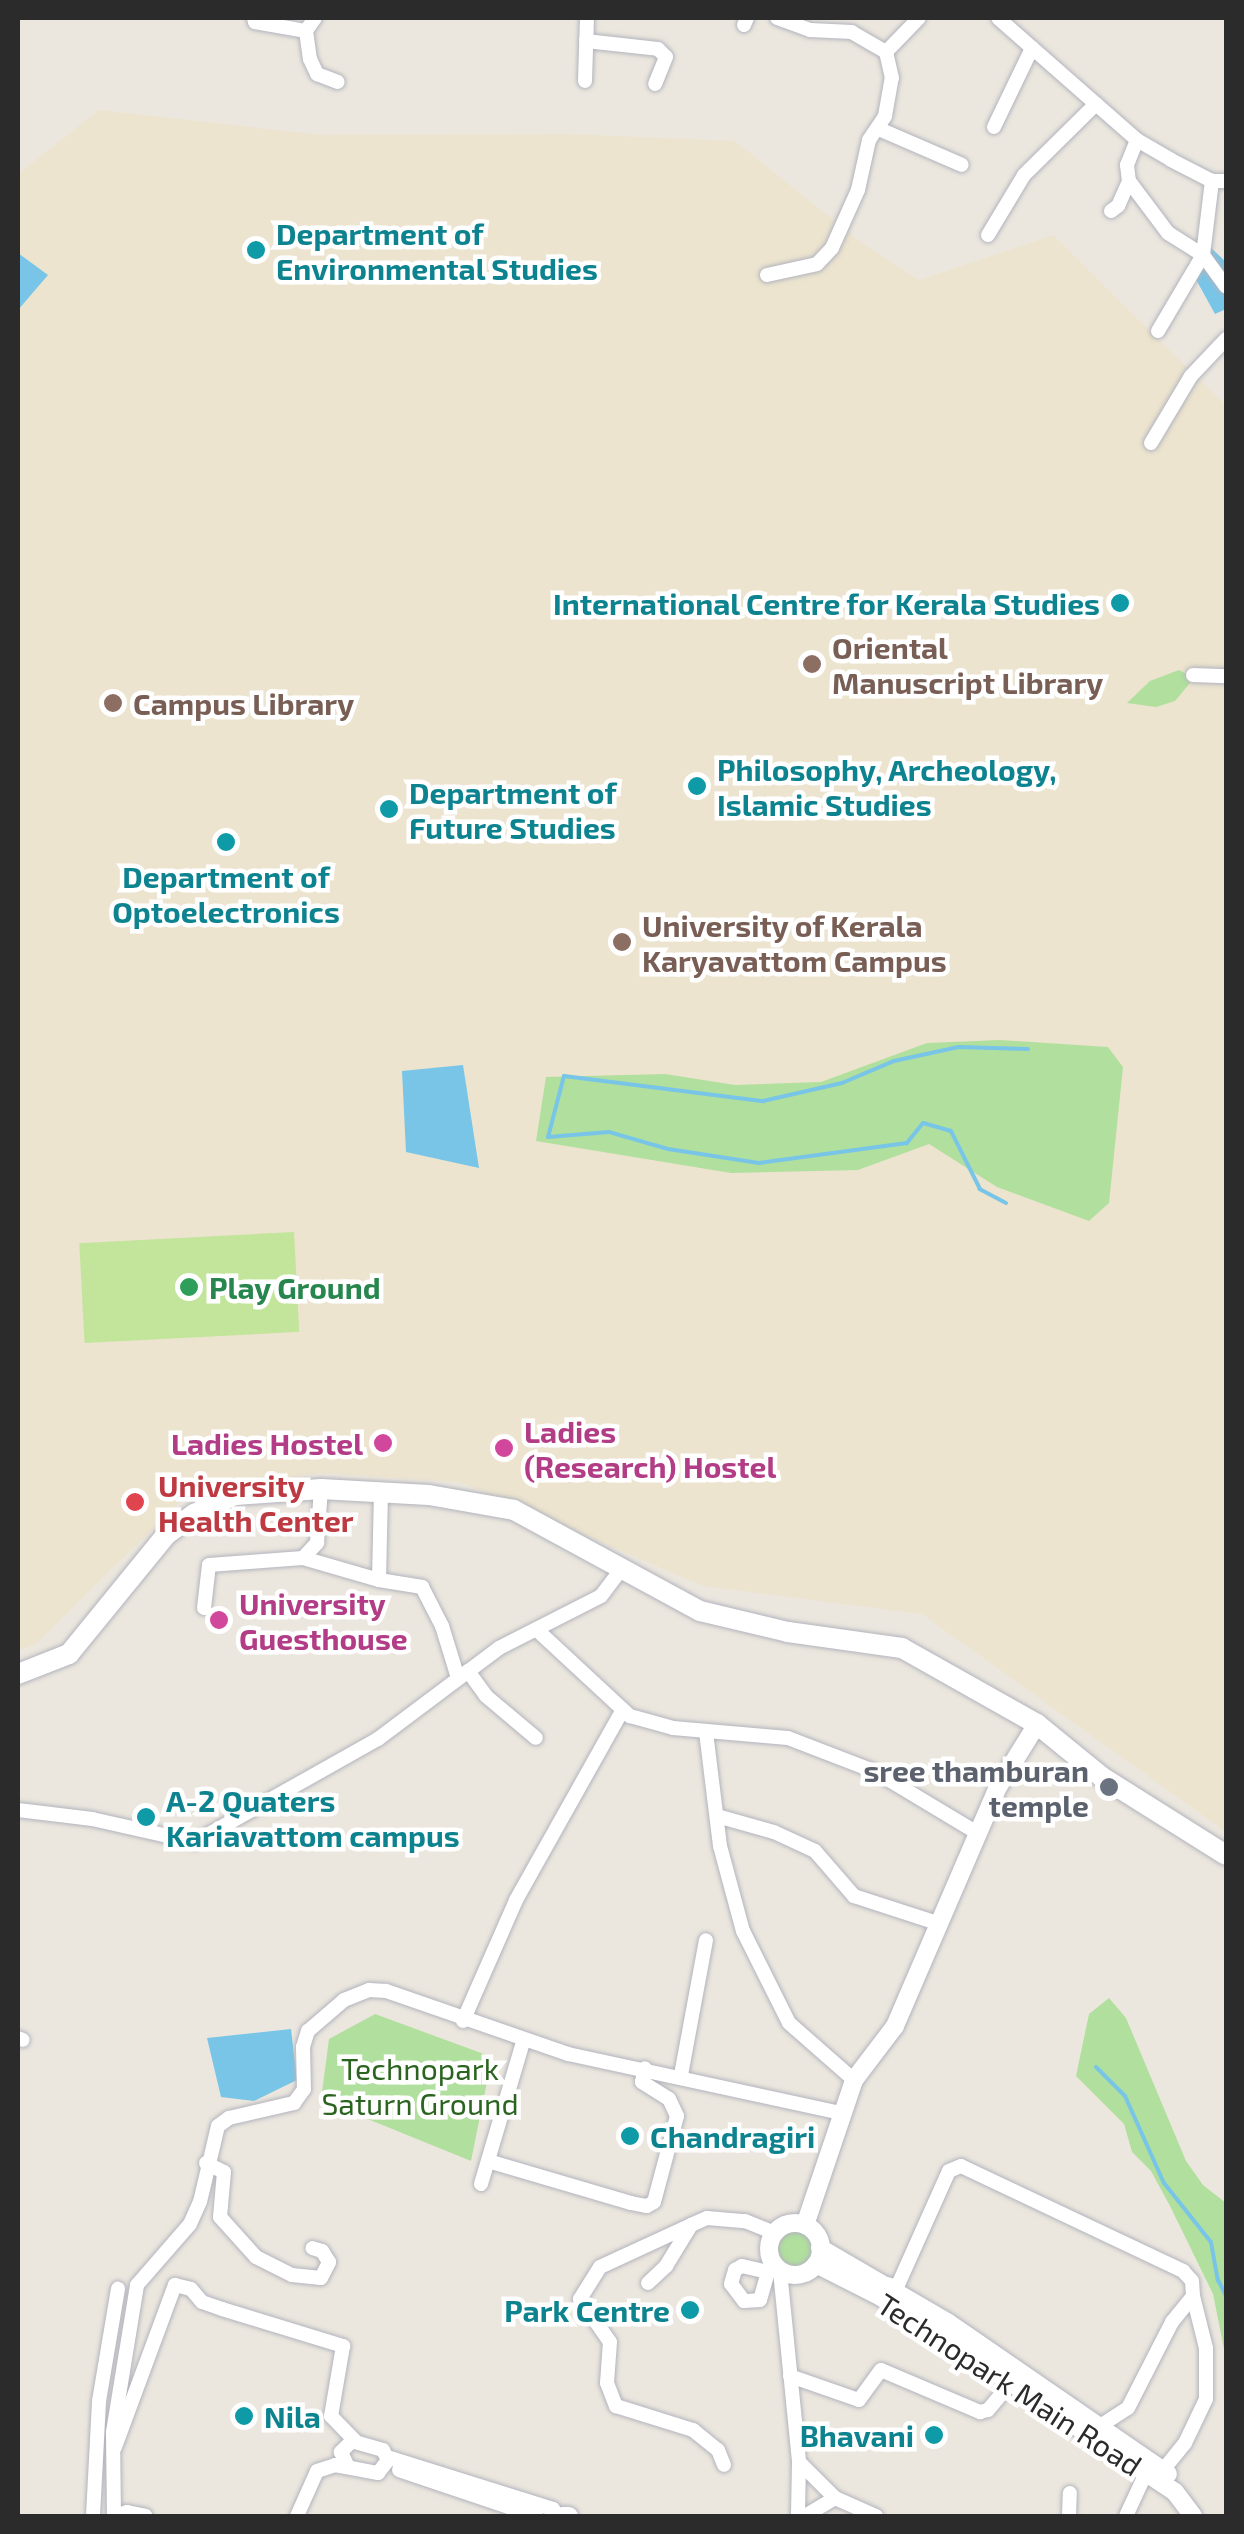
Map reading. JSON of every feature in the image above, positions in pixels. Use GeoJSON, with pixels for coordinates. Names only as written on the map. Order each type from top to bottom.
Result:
{"type":"FeatureCollection","features":[{"type":"Feature","properties":{"kind":"main road"},"geometry":{"type":"LineString","coordinates":[[18,1674],[69,1654],[166,1536],[194,1514],[235,1495],[322,1489],[428,1495],[514,1510],[700,1611],[788,1632],[902,1648],[1037,1724],[1102,1777],[1226,1856]]}},
{"type":"Feature","properties":{"kind":"street"},"geometry":{"type":"LineString","coordinates":[[254,18],[255,22],[310,24],[317,74],[338,82]]}},
{"type":"Feature","properties":{"kind":"street"},"geometry":{"type":"LineString","coordinates":[[585,81],[587,18]]}},
{"type":"Feature","properties":{"kind":"street"},"geometry":{"type":"LineString","coordinates":[[767,275],[817,264],[832,248],[858,190],[869,140],[879,129],[892,78],[886,52],[852,32],[810,30],[777,18]]}},
{"type":"Feature","properties":{"kind":"street"},"geometry":{"type":"LineString","coordinates":[[886,52],[919,18]]}},
{"type":"Feature","properties":{"kind":"street"},"geometry":{"type":"LineString","coordinates":[[998,18],[1137,140],[1219,181],[1203,255],[1158,330]]}},
{"type":"Feature","properties":{"kind":"street"},"geometry":{"type":"LineString","coordinates":[[586,42],[658,49],[666,58],[654,84]]}},
{"type":"Feature","properties":{"kind":"street"},"geometry":{"type":"LineString","coordinates":[[994,127],[1032,48]]}},
{"type":"Feature","properties":{"kind":"street"},"geometry":{"type":"LineString","coordinates":[[988,236],[1024,175],[1096,104]]}},
{"type":"Feature","properties":{"kind":"street"},"geometry":{"type":"LineString","coordinates":[[879,129],[962,165]]}},
{"type":"Feature","properties":{"kind":"street"},"geometry":{"type":"LineString","coordinates":[[1137,140],[1127,165],[1129,180],[1168,233],[1203,255],[1226,288]]}},
{"type":"Feature","properties":{"kind":"street"},"geometry":{"type":"LineString","coordinates":[[1111,211],[1118,206],[1129,180]]}},
{"type":"Feature","properties":{"kind":"street"},"geometry":{"type":"LineString","coordinates":[[1151,443],[1192,376],[1226,339]]}},
{"type":"Feature","properties":{"kind":"street"},"geometry":{"type":"LineString","coordinates":[[1193,676],[1226,676]]}},
{"type":"Feature","properties":{"kind":"street"},"geometry":{"type":"LineString","coordinates":[[303,1558],[316,1543],[322,1489]]}},
{"type":"Feature","properties":{"kind":"street"},"geometry":{"type":"LineString","coordinates":[[378,1580],[381,1493]]}},
{"type":"Feature","properties":{"kind":"street"},"geometry":{"type":"LineString","coordinates":[[204,1608],[209,1565],[303,1558],[378,1580],[422,1587],[463,1675],[536,1738]]}},
{"type":"Feature","properties":{"kind":"street"},"geometry":{"type":"LineString","coordinates":[[18,1810],[92,1819],[195,1842],[378,1738],[527,1630],[537,1630],[601,1596],[620,1569]]}},
{"type":"Feature","properties":{"kind":"street"},"geometry":{"type":"LineString","coordinates":[[537,1630],[622,1710],[673,1728],[788,1738],[904,1786],[979,1834]]}},
{"type":"Feature","properties":{"kind":"street"},"geometry":{"type":"LineString","coordinates":[[463,2020],[516,1900],[622,1710]]}},
{"type":"Feature","properties":{"kind":"street"},"geometry":{"type":"LineString","coordinates":[[835,2498],[801,2516],[790,2376],[769,2249],[775,2232],[786,2225],[806,2226],[854,2080],[895,2026],[998,1787],[1037,1724]]}},
{"type":"Feature","properties":{"kind":"street"},"geometry":{"type":"LineString","coordinates":[[706,1732],[720,1846],[743,1932],[788,2023],[854,2080]]}},
{"type":"Feature","properties":{"kind":"street"},"geometry":{"type":"LineString","coordinates":[[717,1816],[774,1832],[815,1851],[854,1896],[940,1924]]}},
{"type":"Feature","properties":{"kind":"street"},"geometry":{"type":"LineString","coordinates":[[681,2075],[706,1940]]}},
{"type":"Feature","properties":{"kind":"street"},"geometry":{"type":"LineString","coordinates":[[146,2516],[126,2512],[114,2516],[115,2411],[137,2285],[190,2224],[200,2202],[206,2163],[218,2126],[229,2118],[294,2103],[304,2088],[308,2031],[344,2000],[368,1990],[386,1991],[523,2042],[840,2113]]}},
{"type":"Feature","properties":{"kind":"street"},"geometry":{"type":"LineString","coordinates":[[481,2184],[523,2042]]}},
{"type":"Feature","properties":{"kind":"street"},"geometry":{"type":"LineString","coordinates":[[488,2161],[647,2206],[657,2196],[677,2116],[669,2099],[642,2082],[645,2068]]}},
{"type":"Feature","properties":{"kind":"street"},"geometry":{"type":"LineString","coordinates":[[206,2163],[224,2172],[220,2217],[256,2258],[292,2275],[321,2278],[329,2262],[322,2251],[312,2248]]}},
{"type":"Feature","properties":{"kind":"street"},"geometry":{"type":"LineString","coordinates":[[886,2284],[897,2287],[948,2171],[961,2166],[1183,2271],[1192,2281],[1206,2348],[1206,2399],[1162,2475],[1126,2516]]}},
{"type":"Feature","properties":{"kind":"street"},"geometry":{"type":"LineString","coordinates":[[724,2465],[718,2450],[694,2430],[616,2406],[607,2382],[610,2342],[580,2299],[600,2267],[707,2218],[745,2221],[775,2232]]}},
{"type":"Feature","properties":{"kind":"street"},"geometry":{"type":"LineString","coordinates":[[648,2284],[666,2266],[691,2224]]}},
{"type":"Feature","properties":{"kind":"street","name":"Technopark Main Road"},"geometry":{"type":"LineString","coordinates":[[806,2226],[815,2233],[818,2256],[1009,2385],[1162,2475]]}},
{"type":"Feature","properties":{"kind":"street"},"geometry":{"type":"LineString","coordinates":[[774,2270],[804,2274],[818,2256]]}},
{"type":"Feature","properties":{"kind":"street","name":"Technopark Main Road"},"geometry":{"type":"LineString","coordinates":[[818,2256],[886,2284],[1100,2426],[1162,2475],[1204,2516]]}},
{"type":"Feature","properties":{"kind":"street"},"geometry":{"type":"LineString","coordinates":[[114,2450],[175,2285],[192,2289],[202,2302],[343,2346],[332,2416],[355,2442],[382,2450],[387,2462],[536,2516]]}},
{"type":"Feature","properties":{"kind":"street"},"geometry":{"type":"LineString","coordinates":[[93,2516],[98,2401],[118,2290]]}},
{"type":"Feature","properties":{"kind":"street"},"geometry":{"type":"LineString","coordinates":[[1100,2426],[1128,2408],[1172,2322],[1193,2296]]}},
{"type":"Feature","properties":{"kind":"street"},"geometry":{"type":"LineString","coordinates":[[790,2376],[858,2400],[881,2370],[980,2412],[988,2410],[1009,2385]]}},
{"type":"Feature","properties":{"kind":"street","name":"Technopark Main Road"},"geometry":{"type":"LineString","coordinates":[[1062,2402],[1162,2475],[1193,2516]]}},
{"type":"Feature","properties":{"kind":"street"},"geometry":{"type":"LineString","coordinates":[[348,2466],[341,2452],[355,2442]]}},
{"type":"Feature","properties":{"kind":"street"},"geometry":{"type":"LineString","coordinates":[[297,2516],[311,2476],[324,2467],[348,2466],[375,2473],[387,2462]]}},
{"type":"Feature","properties":{"kind":"street"},"geometry":{"type":"LineString","coordinates":[[387,2462],[546,2506],[562,2516]]}},
{"type":"Feature","properties":{"kind":"street"},"geometry":{"type":"LineString","coordinates":[[799,2462],[835,2498],[876,2516]]}},
{"type":"Feature","properties":{"kind":"street"},"geometry":{"type":"LineString","coordinates":[[1069,2516],[1070,2493]]}},
{"type":"Feature","properties":{"kind":"shaded area","name":"University of Kerala Karyavattom Campus"},"geometry":{"type":"Polygon","coordinates":[[[99,110],[322,135],[568,134],[735,141],[861,242],[919,280],[1053,235],[1223,403],[1226,1832],[922,1614],[703,1586],[459,1482],[320,1473],[189,1493],[35,1645],[18,1650],[18,174],[99,110]]]}},
{"type":"Feature","properties":{"kind":"green space"},"geometry":{"type":"Polygon","coordinates":[[[1179,670],[1190,676],[1190,683],[1175,701],[1156,707],[1127,703],[1150,681],[1179,670]]]}},
{"type":"Feature","properties":{"kind":"green space"},"geometry":{"type":"Polygon","coordinates":[[[1000,1040],[1108,1047],[1123,1067],[1109,1203],[1089,1221],[997,1187],[929,1144],[858,1170],[731,1173],[536,1141],[546,1077],[665,1074],[735,1085],[821,1082],[927,1043],[1000,1040]]]}},
{"type":"Feature","properties":{"kind":"green space","name":"Play Ground"},"geometry":{"type":"Polygon","coordinates":[[[294,1232],[299,1332],[85,1343],[79,1243],[294,1232]]]}},
{"type":"Feature","properties":{"kind":"green space"},"geometry":{"type":"Polygon","coordinates":[[[1109,1998],[1126,2018],[1186,2161],[1203,2185],[1226,2203],[1226,2359],[1213,2294],[1170,2206],[1151,2171],[1132,2152],[1124,2124],[1076,2076],[1089,2014],[1109,1998]]]}},
{"type":"Feature","properties":{"kind":"green space","name":"Technopark Saturn Ground"},"geometry":{"type":"Polygon","coordinates":[[[375,2014],[492,2057],[471,2161],[321,2100],[329,2039],[375,2014]]]}},
{"type":"Feature","properties":{"kind":"green space"},"geometry":{"type":"Polygon","coordinates":[[[795,2229],[809,2235],[815,2249],[809,2263],[795,2269],[781,2263],[775,2249],[781,2235],[795,2229]]]}},
{"type":"Feature","properties":{"kind":"water"},"geometry":{"type":"Polygon","coordinates":[[[1209,246],[1226,262],[1226,309],[1215,314],[1188,265],[1209,246]]]}},
{"type":"Feature","properties":{"kind":"water"},"geometry":{"type":"Polygon","coordinates":[[[18,253],[48,275],[18,310],[18,253]]]}},
{"type":"Feature","properties":{"kind":"water"},"geometry":{"type":"Polygon","coordinates":[[[463,1065],[479,1168],[406,1152],[402,1071],[463,1065]]]}},
{"type":"Feature","properties":{"kind":"water"},"geometry":{"type":"Polygon","coordinates":[[[291,2029],[297,2080],[254,2101],[221,2097],[207,2038],[291,2029]]]}},
{"type":"Feature","properties":{"kind":"waterway"},"geometry":{"type":"LineString","coordinates":[[1006,1203],[980,1189],[951,1131],[923,1123],[907,1143],[759,1163],[668,1149],[609,1132],[548,1137],[564,1076],[763,1101],[842,1083],[894,1061],[959,1047],[1028,1049]]}},
{"type":"Feature","properties":{"kind":"waterway"},"geometry":{"type":"LineString","coordinates":[[1096,2067],[1125,2096],[1164,2183],[1211,2242],[1218,2280],[1226,2296]]}},
{"type":"Feature","properties":{"kind":"place","name":"Department of Environmental Studies"},"geometry":{"type":"Point","coordinates":[256,250]}},
{"type":"Feature","properties":{"kind":"place","name":"International Centre for Kerala Studies"},"geometry":{"type":"Point","coordinates":[1120,603]}},
{"type":"Feature","properties":{"kind":"place","name":"Oriental Manuscript Library"},"geometry":{"type":"Point","coordinates":[812,664]}},
{"type":"Feature","properties":{"kind":"place","name":"Campus Library"},"geometry":{"type":"Point","coordinates":[113,703]}},
{"type":"Feature","properties":{"kind":"place","name":"Philosophy, Archeology, Islamic Studies"},"geometry":{"type":"Point","coordinates":[697,786]}},
{"type":"Feature","properties":{"kind":"place","name":"Department of Future Studies"},"geometry":{"type":"Point","coordinates":[389,809]}},
{"type":"Feature","properties":{"kind":"place","name":"Department of Optoelectronics"},"geometry":{"type":"Point","coordinates":[226,842]}},
{"type":"Feature","properties":{"kind":"place","name":"University of Kerala Karyavattom Campus"},"geometry":{"type":"Point","coordinates":[622,942]}},
{"type":"Feature","properties":{"kind":"place","name":"Play Ground"},"geometry":{"type":"Point","coordinates":[189,1287]}},
{"type":"Feature","properties":{"kind":"place","name":"Ladies Hostel"},"geometry":{"type":"Point","coordinates":[383,1443]}},
{"type":"Feature","properties":{"kind":"place","name":"Ladies (Research) Hostel"},"geometry":{"type":"Point","coordinates":[504,1448]}},
{"type":"Feature","properties":{"kind":"place","name":"University Health Center"},"geometry":{"type":"Point","coordinates":[135,1502]}},
{"type":"Feature","properties":{"kind":"place","name":"University Guesthouse"},"geometry":{"type":"Point","coordinates":[219,1620]}},
{"type":"Feature","properties":{"kind":"place","name":"sree thamburan temple"},"geometry":{"type":"Point","coordinates":[1109,1787]}},
{"type":"Feature","properties":{"kind":"place","name":"A-2 Quaters Kariavattom campus"},"geometry":{"type":"Point","coordinates":[146,1817]}},
{"type":"Feature","properties":{"kind":"place","name":"Chandragiri"},"geometry":{"type":"Point","coordinates":[630,2136]}},
{"type":"Feature","properties":{"kind":"place","name":"Park Centre"},"geometry":{"type":"Point","coordinates":[690,2310]}},
{"type":"Feature","properties":{"kind":"place","name":"Nila"},"geometry":{"type":"Point","coordinates":[244,2416]}},
{"type":"Feature","properties":{"kind":"place","name":"Bhavani"},"geometry":{"type":"Point","coordinates":[934,2435]}}]}
